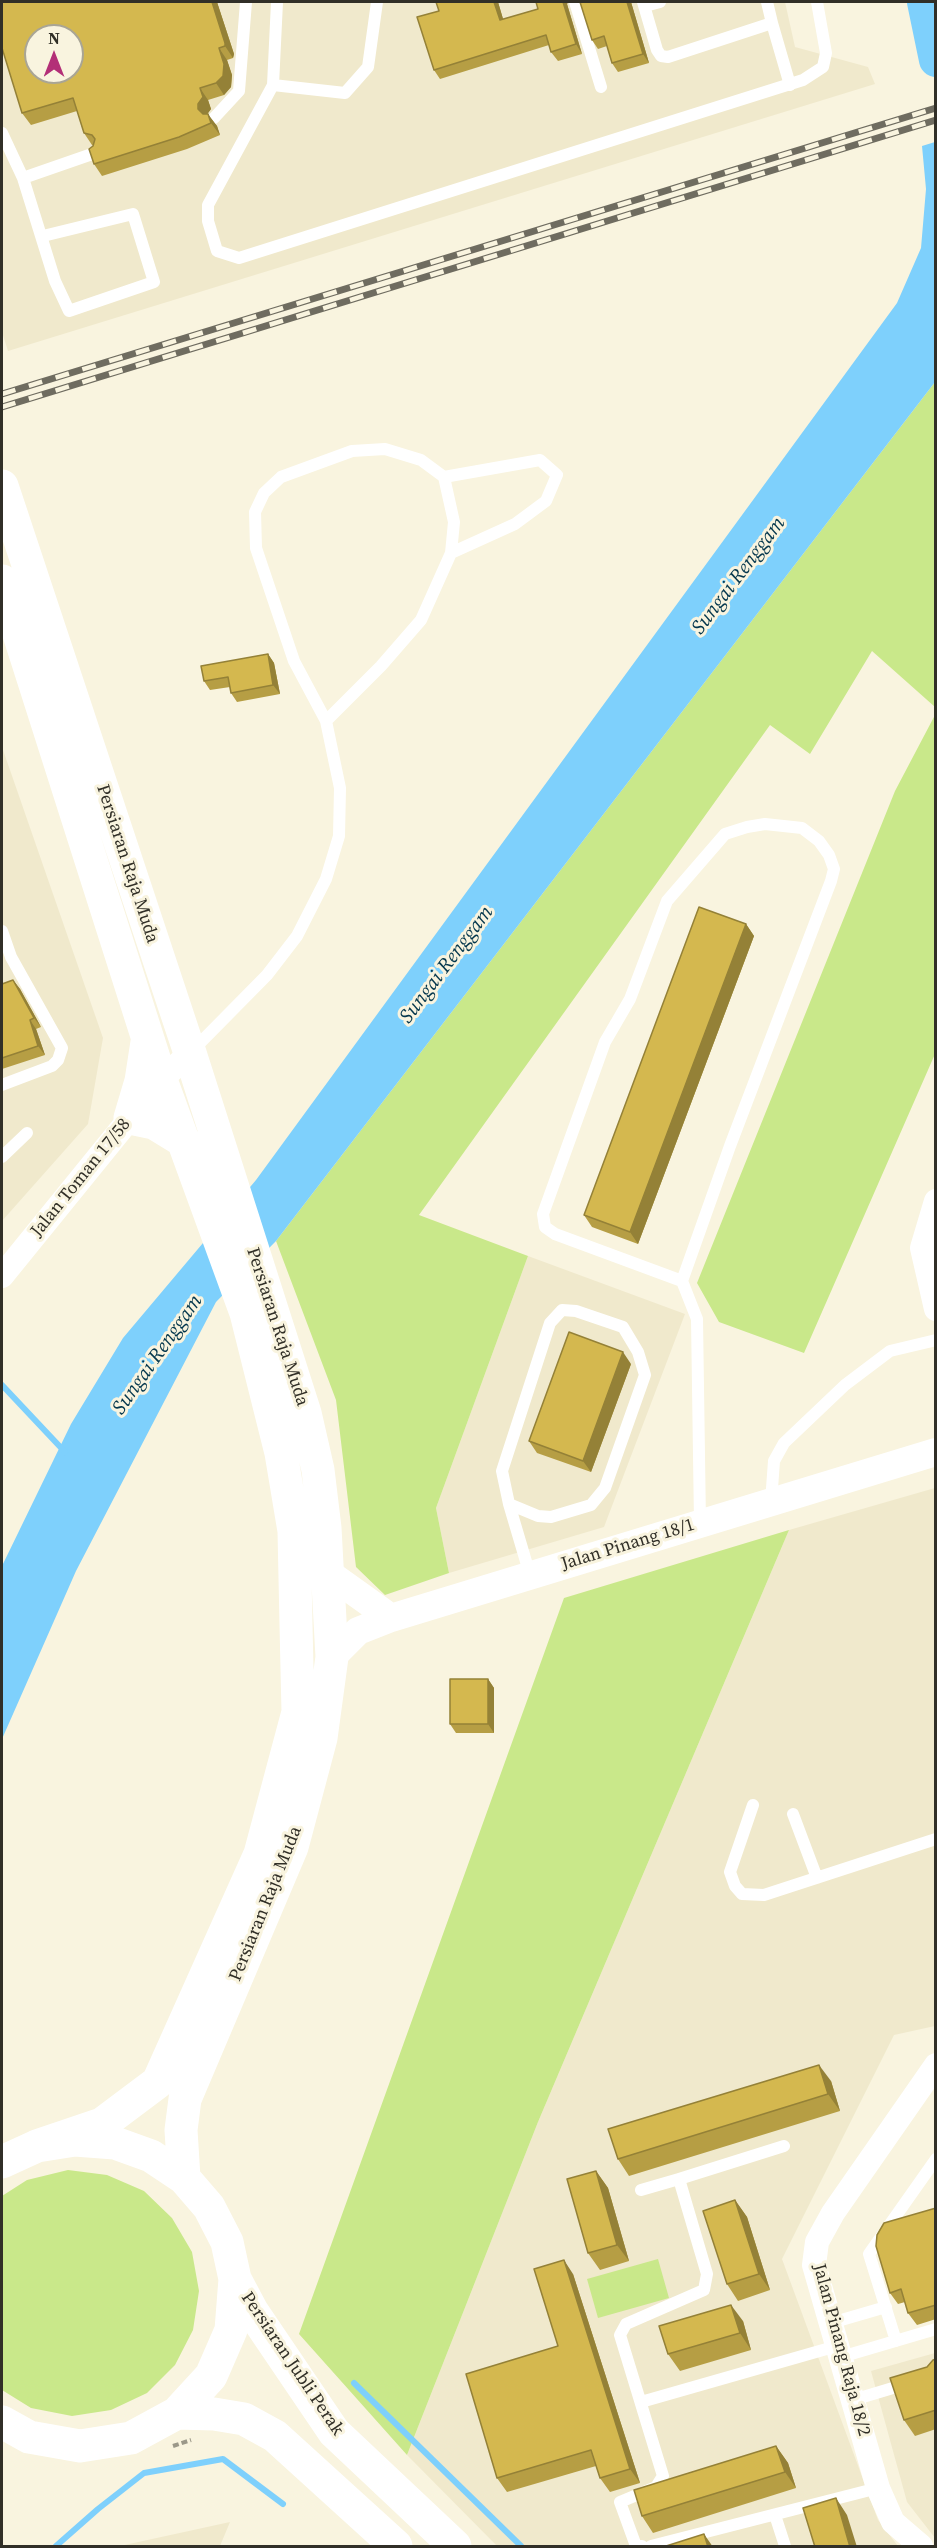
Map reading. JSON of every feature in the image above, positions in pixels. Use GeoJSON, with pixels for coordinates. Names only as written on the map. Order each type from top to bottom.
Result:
{"type":"FeatureCollection","features":[{"type":"Feature","properties":{"kind":"main road","name":"Persiaran Raja Muda"},"geometry":{"type":"LineString","coordinates":[[2,486],[190,1053],[222,1201],[257,1303],[305,1413],[318,1470],[328,1573],[332,1657],[321,1738],[292,1847],[185,2099],[181,2130],[184,2178]]}},
{"type":"Feature","properties":{"kind":"main road","name":"Persiaran Raja Muda"},"geometry":{"type":"LineString","coordinates":[[2,580],[161,1080],[185,1142],[222,1201]]}},
{"type":"Feature","properties":{"kind":"main road"},"geometry":{"type":"LineString","coordinates":[[148,1038],[146,1056],[130,1118],[154,1123],[185,1142]]}},
{"type":"Feature","properties":{"kind":"main road","name":"Persiaran Raja Muda"},"geometry":{"type":"LineString","coordinates":[[37,2146],[102,2124],[158,2082],[260,1854],[298,1712],[294,1531],[257,1303]]}},
{"type":"Feature","properties":{"kind":"main road"},"geometry":{"type":"LineString","coordinates":[[2,2162],[37,2146],[75,2140],[114,2143],[151,2156],[184,2178],[209,2207],[222,2233],[235,2279],[231,2330],[211,2376],[184,2427]]}},
{"type":"Feature","properties":{"kind":"main road","name":"Persiaran Jubli Perak"},"geometry":{"type":"LineString","coordinates":[[235,2279],[252,2311],[334,2432],[455,2547]]}},
{"type":"Feature","properties":{"kind":"main road"},"geometry":{"type":"LineString","coordinates":[[2,2422],[29,2437],[80,2446],[184,2427],[214,2414],[244,2419],[275,2436],[396,2547]]}},
{"type":"Feature","properties":{"kind":"street","name":"Jalan Toman 17/58"},"geometry":{"type":"LineString","coordinates":[[2,1276],[161,1080],[190,1053]]}},
{"type":"Feature","properties":{"kind":"street"},"geometry":{"type":"LineString","coordinates":[[936,1201],[921,1248],[936,1310]]}},
{"type":"Feature","properties":{"kind":"street","name":"Jalan Pinang 18/1"},"geometry":{"type":"LineString","coordinates":[[332,1657],[358,1631],[391,1618],[936,1452]]}},
{"type":"Feature","properties":{"kind":"street"},"geometry":{"type":"LineString","coordinates":[[328,1573],[391,1618]]}},
{"type":"Feature","properties":{"kind":"street","name":"Jalan Pinang Raja 18/2"},"geometry":{"type":"LineString","coordinates":[[921,2547],[893,2522],[878,2488],[814,2265],[817,2242],[832,2213],[936,2065]]}},
{"type":"Feature","properties":{"kind":"lane"},"geometry":{"type":"LineString","coordinates":[[214,118],[239,91],[246,2]]}},
{"type":"Feature","properties":{"kind":"lane"},"geometry":{"type":"LineString","coordinates":[[277,2],[273,85],[208,205],[208,221],[217,251],[239,258],[803,80],[823,67],[826,53],[817,2]]}},
{"type":"Feature","properties":{"kind":"lane"},"geometry":{"type":"LineString","coordinates":[[273,85],[345,93],[368,67],[377,2]]}},
{"type":"Feature","properties":{"kind":"lane"},"geometry":{"type":"LineString","coordinates":[[575,2],[601,87]]}},
{"type":"Feature","properties":{"kind":"lane"},"geometry":{"type":"LineString","coordinates":[[660,2],[644,4],[661,56],[668,57],[772,23]]}},
{"type":"Feature","properties":{"kind":"lane"},"geometry":{"type":"LineString","coordinates":[[766,2],[790,85]]}},
{"type":"Feature","properties":{"kind":"lane"},"geometry":{"type":"LineString","coordinates":[[2,133],[23,178],[43,236],[55,281],[69,311],[154,282],[133,214],[43,236]]}},
{"type":"Feature","properties":{"kind":"lane"},"geometry":{"type":"LineString","coordinates":[[23,178],[95,153]]}},
{"type":"Feature","properties":{"kind":"lane"},"geometry":{"type":"LineString","coordinates":[[190,1053],[267,975],[297,936],[326,879],[339,836],[340,788],[326,721],[294,661],[256,548],[255,512],[264,493],[281,477],[352,451],[385,449],[421,460],[444,477],[454,522],[451,553],[421,620],[381,666],[326,721]]}},
{"type":"Feature","properties":{"kind":"lane"},"geometry":{"type":"LineString","coordinates":[[444,477],[540,460],[557,475],[546,501],[515,524],[451,553]]}},
{"type":"Feature","properties":{"kind":"lane"},"geometry":{"type":"LineString","coordinates":[[682,1281],[555,1234],[545,1227],[543,1214],[605,1042],[630,999],[668,901],[725,834],[747,826],[765,824],[802,828],[819,841],[829,855],[834,869],[831,881],[730,1146],[682,1281],[697,1319],[700,1523]]}},
{"type":"Feature","properties":{"kind":"lane"},"geometry":{"type":"LineString","coordinates":[[2,931],[6,959],[62,1048],[58,1060],[52,1066],[2,1085]]}},
{"type":"Feature","properties":{"kind":"lane"},"geometry":{"type":"LineString","coordinates":[[2,1157],[27,1133]]}},
{"type":"Feature","properties":{"kind":"lane"},"geometry":{"type":"LineString","coordinates":[[509,1504],[538,1516],[551,1517],[591,1504],[605,1488],[645,1375],[638,1352],[623,1327],[576,1311],[562,1310],[550,1323],[502,1471],[509,1504],[530,1575]]}},
{"type":"Feature","properties":{"kind":"lane"},"geometry":{"type":"LineString","coordinates":[[771,1502],[774,1461],[784,1443],[845,1385],[890,1351],[936,1340]]}},
{"type":"Feature","properties":{"kind":"lane"},"geometry":{"type":"LineString","coordinates":[[753,1805],[730,1872],[735,1886],[742,1894],[764,1895],[936,1839]]}},
{"type":"Feature","properties":{"kind":"lane"},"geometry":{"type":"LineString","coordinates":[[793,1814],[817,1878]]}},
{"type":"Feature","properties":{"kind":"lane"},"geometry":{"type":"LineString","coordinates":[[641,2190],[784,2146]]}},
{"type":"Feature","properties":{"kind":"lane"},"geometry":{"type":"LineString","coordinates":[[896,2341],[869,2254],[936,2159]]}},
{"type":"Feature","properties":{"kind":"lane"},"geometry":{"type":"LineString","coordinates":[[642,2547],[636,2546],[620,2502],[656,2487],[663,2476],[620,2335],[626,2324],[704,2290],[707,2274],[679,2179]]}},
{"type":"Feature","properties":{"kind":"lane"},"geometry":{"type":"LineString","coordinates":[[836,2342],[886,2307]]}},
{"type":"Feature","properties":{"kind":"lane"},"geometry":{"type":"LineString","coordinates":[[640,2403],[836,2342],[896,2341],[936,2329]]}},
{"type":"Feature","properties":{"kind":"lane"},"geometry":{"type":"LineString","coordinates":[[853,2400],[936,2375]]}},
{"type":"Feature","properties":{"kind":"lane"},"geometry":{"type":"LineString","coordinates":[[651,2547],[878,2488]]}},
{"type":"Feature","properties":{"kind":"lane"},"geometry":{"type":"LineString","coordinates":[[775,2515],[785,2547]]}},
{"type":"Feature","properties":{"kind":"path"},"geometry":{"type":"LineString","coordinates":[[171,2447],[184,2427]]}},
{"type":"Feature","properties":{"kind":"shaded area"},"geometry":{"type":"Polygon","coordinates":[[[2,2],[785,2],[795,47],[868,67],[875,84],[8,351],[2,332],[2,2]]]}},
{"type":"Feature","properties":{"kind":"shaded area"},"geometry":{"type":"Polygon","coordinates":[[[2,747],[103,1038],[88,1124],[2,1221],[2,747]]]}},
{"type":"Feature","properties":{"kind":"shaded area"},"geometry":{"type":"Polygon","coordinates":[[[528,1256],[685,1314],[604,1527],[449,1573],[436,1508],[528,1256]]]}},
{"type":"Feature","properties":{"kind":"shaded area"},"geometry":{"type":"Polygon","coordinates":[[[935,1488],[935,2026],[894,2035],[782,2259],[878,2520],[898,2546],[497,2546],[407,2455],[538,2122],[789,1530],[935,1488]]]}},
{"type":"Feature","properties":{"kind":"shaded area"},"geometry":{"type":"Polygon","coordinates":[[[935,2353],[935,2538],[907,2502],[871,2371],[935,2353]]]}},
{"type":"Feature","properties":{"kind":"shaded area"},"geometry":{"type":"Polygon","coordinates":[[[230,2522],[220,2546],[120,2546],[230,2522]]]}},
{"type":"Feature","properties":{"kind":"green space"},"geometry":{"type":"Polygon","coordinates":[[[935,382],[935,707],[872,651],[810,754],[770,725],[419,1215],[528,1256],[436,1508],[449,1573],[385,1595],[356,1567],[336,1400],[276,1241],[935,382]]]}},
{"type":"Feature","properties":{"kind":"green space"},"geometry":{"type":"Polygon","coordinates":[[[935,715],[935,1054],[804,1353],[719,1322],[697,1283],[895,791],[935,715]]]}},
{"type":"Feature","properties":{"kind":"green space"},"geometry":{"type":"Polygon","coordinates":[[[789,1530],[538,2122],[407,2455],[299,2334],[564,1598],[789,1530]]]}},
{"type":"Feature","properties":{"kind":"green space"},"geometry":{"type":"Polygon","coordinates":[[[68,2170],[107,2175],[144,2191],[172,2218],[192,2252],[199,2291],[193,2330],[175,2365],[147,2393],[111,2410],[72,2416],[31,2408],[2,2390],[2,2196],[27,2180],[68,2170]]]}},
{"type":"Feature","properties":{"kind":"green space"},"geometry":{"type":"Polygon","coordinates":[[[658,2259],[669,2298],[598,2318],[587,2279],[658,2259]]]}},
{"type":"Feature","properties":{"kind":"water"},"geometry":{"type":"Polygon","coordinates":[[[935,142],[935,382],[276,1241],[216,1302],[76,1571],[2,1739],[2,1566],[71,1424],[123,1338],[256,1180],[897,303],[921,248],[926,189],[922,146],[935,142]]]}},
{"type":"Feature","properties":{"kind":"building"},"geometry":{"type":"Polygon","coordinates":[[[2,2],[212,2],[225,46],[219,48],[224,64],[223,76],[216,83],[200,88],[203,97],[198,104],[198,109],[203,114],[208,114],[211,123],[179,137],[94,164],[89,149],[93,146],[95,139],[92,135],[84,133],[73,98],[22,113],[2,48],[2,2]]]}},
{"type":"Feature","properties":{"kind":"building"},"geometry":{"type":"Polygon","coordinates":[[[436,2],[494,2],[500,20],[538,9],[536,2],[563,2],[576,44],[551,52],[546,35],[434,70],[417,17],[439,11],[436,2]]]}},
{"type":"Feature","properties":{"kind":"building"},"geometry":{"type":"Polygon","coordinates":[[[580,2],[627,2],[643,54],[612,63],[604,36],[592,40],[580,2]]]}},
{"type":"Feature","properties":{"kind":"building"},"geometry":{"type":"Polygon","coordinates":[[[268,654],[273,685],[231,693],[228,677],[204,681],[201,666],[268,654]]]}},
{"type":"Feature","properties":{"kind":"building"},"geometry":{"type":"Polygon","coordinates":[[[699,907],[746,924],[630,1232],[584,1215],[699,907]]]}},
{"type":"Feature","properties":{"kind":"building"},"geometry":{"type":"Polygon","coordinates":[[[13,980],[34,1018],[30,1020],[38,1046],[2,1058],[2,984],[13,980]]]}},
{"type":"Feature","properties":{"kind":"building"},"geometry":{"type":"Polygon","coordinates":[[[569,1332],[623,1352],[583,1461],[529,1441],[569,1332]]]}},
{"type":"Feature","properties":{"kind":"building"},"geometry":{"type":"Polygon","coordinates":[[[450,1679],[488,1679],[488,1724],[450,1724],[450,1679]]]}},
{"type":"Feature","properties":{"kind":"building"},"geometry":{"type":"Polygon","coordinates":[[[819,2065],[828,2094],[618,2159],[608,2129],[819,2065]]]}},
{"type":"Feature","properties":{"kind":"building"},"geometry":{"type":"Polygon","coordinates":[[[596,2171],[617,2245],[588,2253],[567,2179],[596,2171]]]}},
{"type":"Feature","properties":{"kind":"building"},"geometry":{"type":"Polygon","coordinates":[[[735,2200],[759,2274],[727,2284],[703,2211],[735,2200]]]}},
{"type":"Feature","properties":{"kind":"building"},"geometry":{"type":"Polygon","coordinates":[[[936,2208],[936,2305],[908,2313],[901,2289],[890,2293],[876,2246],[877,2235],[884,2223],[936,2208]]]}},
{"type":"Feature","properties":{"kind":"building"},"geometry":{"type":"Polygon","coordinates":[[[564,2260],[630,2469],[600,2478],[591,2450],[497,2478],[466,2374],[558,2346],[534,2269],[564,2260]]]}},
{"type":"Feature","properties":{"kind":"building"},"geometry":{"type":"Polygon","coordinates":[[[731,2305],[740,2333],[668,2354],[659,2326],[731,2305]]]}},
{"type":"Feature","properties":{"kind":"building"},"geometry":{"type":"Polygon","coordinates":[[[936,2359],[936,2410],[904,2420],[890,2378],[927,2367],[936,2359]]]}},
{"type":"Feature","properties":{"kind":"building"},"geometry":{"type":"Polygon","coordinates":[[[776,2446],[785,2472],[642,2516],[634,2490],[776,2446]]]}},
{"type":"Feature","properties":{"kind":"building"},"geometry":{"type":"Polygon","coordinates":[[[836,2498],[850,2547],[815,2547],[803,2508],[836,2498]]]}},
{"type":"Feature","properties":{"kind":"building"},"geometry":{"type":"Polygon","coordinates":[[[704,2534],[708,2547],[663,2547],[704,2534]]]}},
{"type":"Feature","properties":{"kind":"waterway","name":"Sungai Renggam"},"geometry":{"type":"LineString","coordinates":[[924,2],[936,60]]}},
{"type":"Feature","properties":{"kind":"waterway"},"geometry":{"type":"LineString","coordinates":[[2,1385],[65,1452]]}},
{"type":"Feature","properties":{"kind":"waterway"},"geometry":{"type":"LineString","coordinates":[[354,2383],[521,2546]]}},
{"type":"Feature","properties":{"kind":"waterway"},"geometry":{"type":"LineString","coordinates":[[56,2546],[144,2473],[223,2459],[283,2504]]}},
{"type":"Feature","properties":{"kind":"railway"},"geometry":{"type":"LineString","coordinates":[[2,394],[936,108]]}},
{"type":"Feature","properties":{"kind":"railway"},"geometry":{"type":"LineString","coordinates":[[2,407],[936,120]]}}]}
